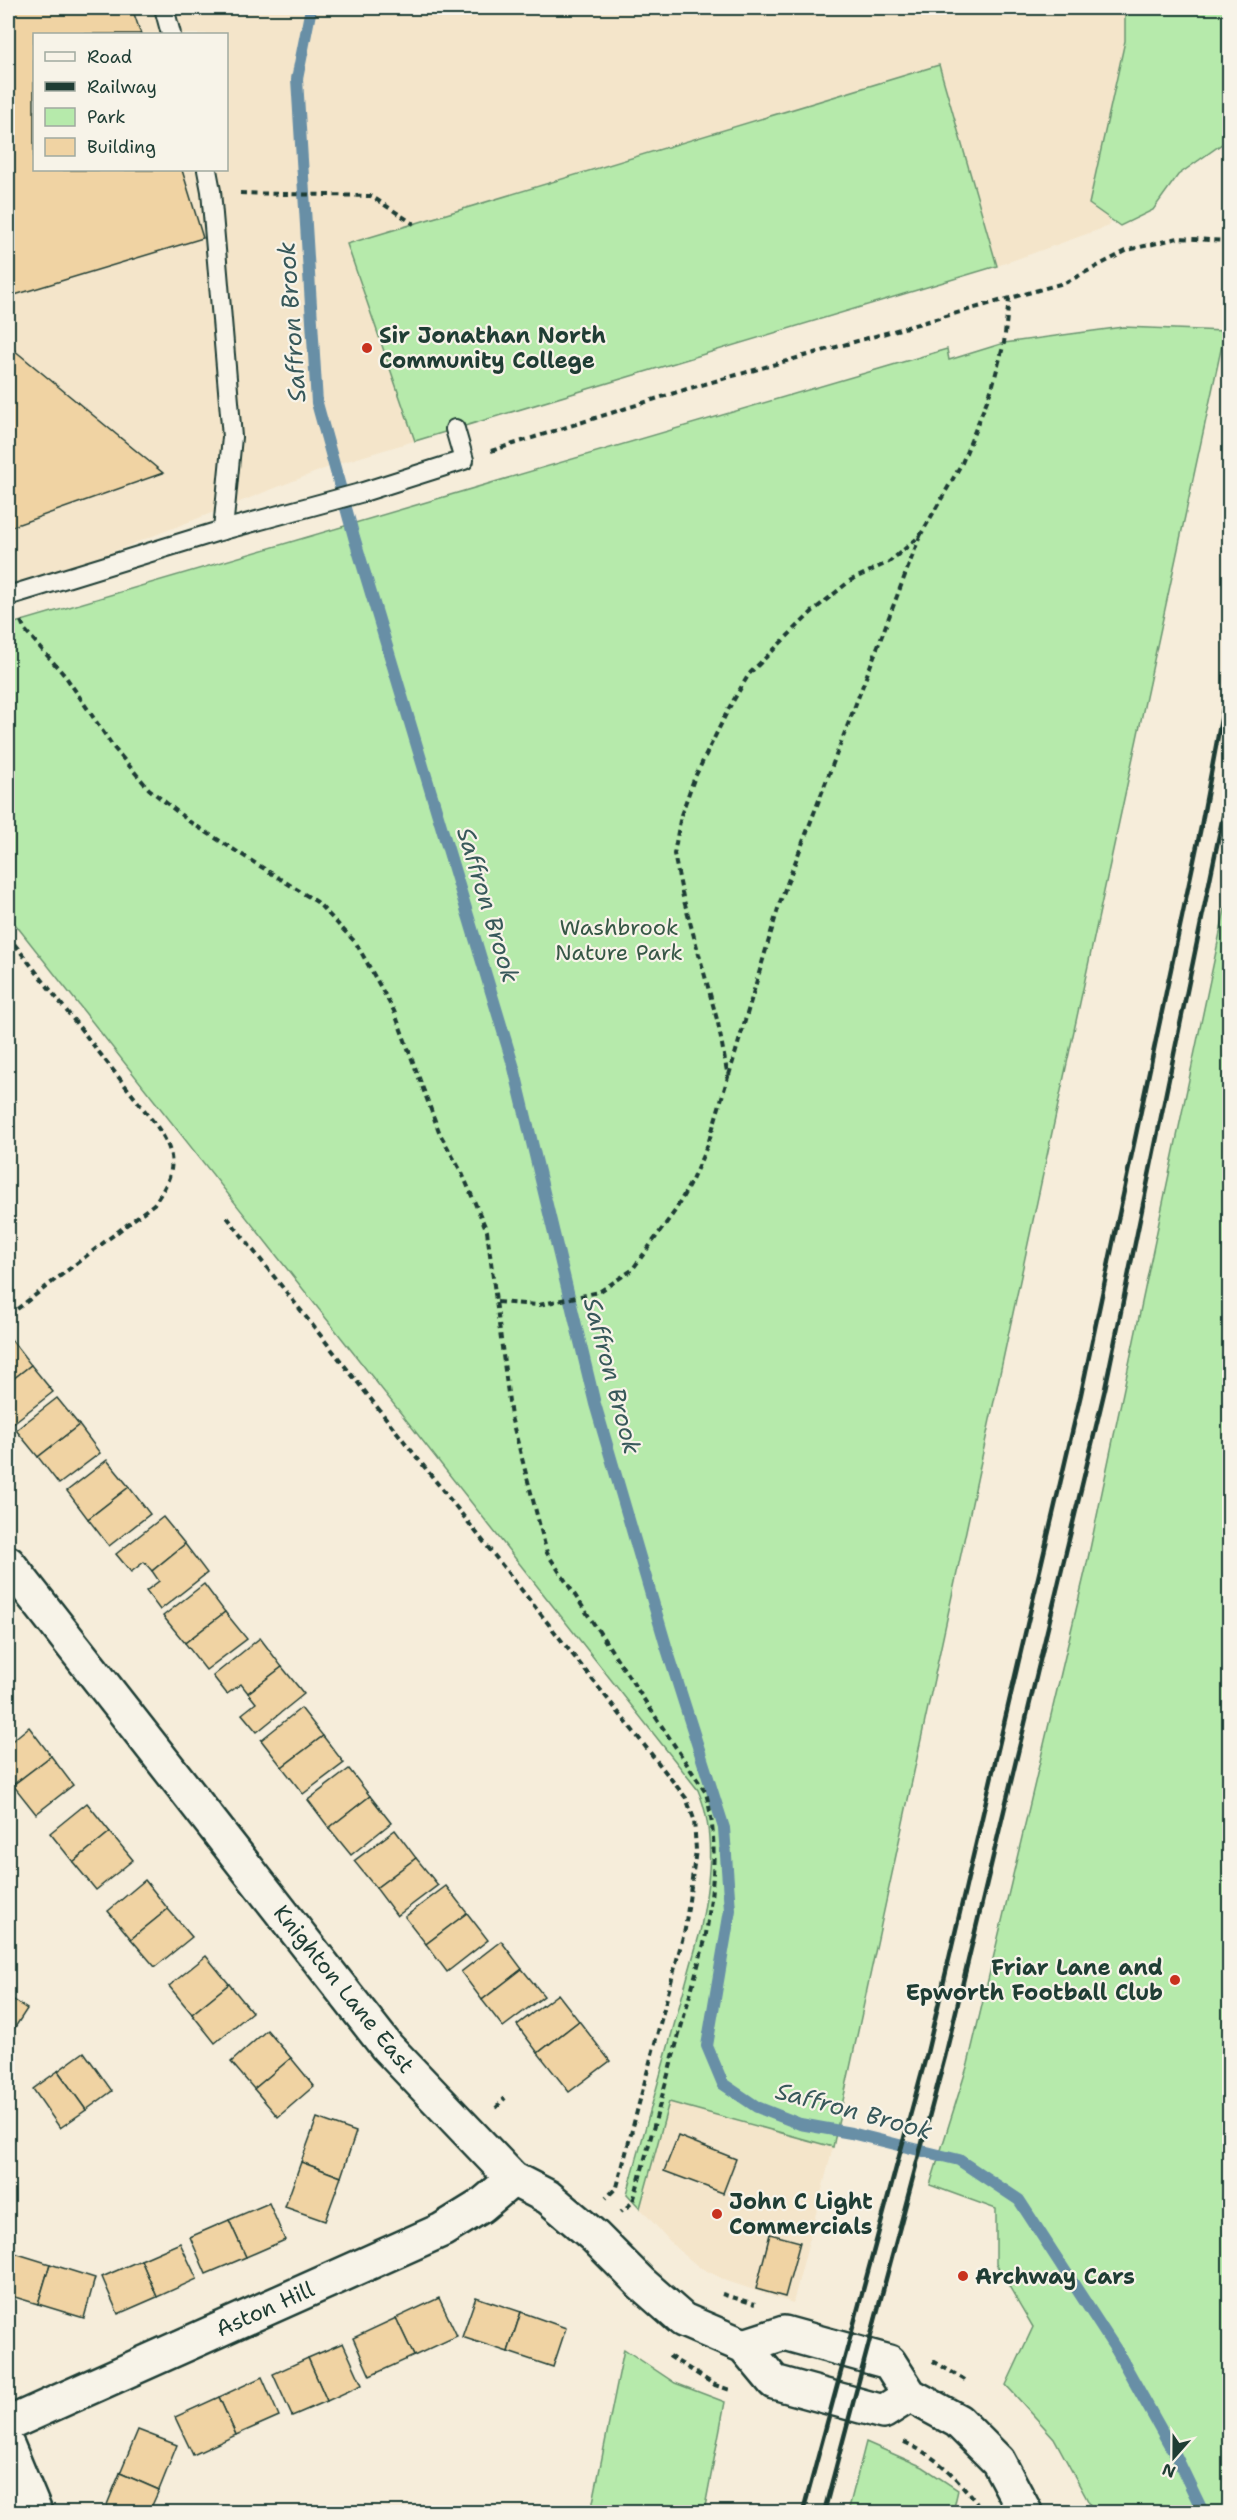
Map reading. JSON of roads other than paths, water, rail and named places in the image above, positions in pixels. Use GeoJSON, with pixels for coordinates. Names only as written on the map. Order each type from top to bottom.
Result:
{"type":"FeatureCollection","features":[{"type":"Feature","properties":{"kind":"street","name":"Knighton Lane East"},"geometry":{"type":"LineString","coordinates":[[8,1563],[387,2047],[513,2179],[548,2197],[580,2223],[641,2283],[683,2320],[744,2346],[774,2382],[882,2412],[910,2395]]}},
{"type":"Feature","properties":{"kind":"street","name":"Aston Hill"},"geometry":{"type":"LineString","coordinates":[[8,2424],[442,2230],[481,2206],[513,2179]]}},
{"type":"Feature","properties":{"kind":"street"},"geometry":{"type":"LineString","coordinates":[[744,2346],[784,2333],[889,2362],[910,2395],[958,2421],[998,2461],[1025,2512]]}},
{"type":"Feature","properties":{"kind":"street"},"geometry":{"type":"LineString","coordinates":[[8,2446],[34,2512]]}},
{"type":"Feature","properties":{"kind":"lane"},"geometry":{"type":"LineString","coordinates":[[164,8],[171,33]]}},
{"type":"Feature","properties":{"kind":"lane"},"geometry":{"type":"LineString","coordinates":[[207,171],[211,191],[232,437],[223,531]]}},
{"type":"Feature","properties":{"kind":"lane"},"geometry":{"type":"LineString","coordinates":[[9,596],[223,531],[360,493],[464,460],[455,429]]}},
{"type":"Feature","properties":{"kind":"waterway","name":"Saffron Brook"},"geometry":{"type":"LineString","coordinates":[[311,8],[297,79],[317,403],[354,537],[514,1068],[595,1404],[666,1646],[724,1828],[730,1910],[707,2046],[723,2084],[757,2107],[800,2124],[851,2133],[959,2160],[1019,2200],[1117,2351],[1177,2458],[1203,2512]]}},
{"type":"Feature","properties":{"kind":"railway"},"geometry":{"type":"LineString","coordinates":[[803,2512],[927,2053],[1081,1394],[1201,827],[1230,671]]}},
{"type":"Feature","properties":{"kind":"railway"},"geometry":{"type":"LineString","coordinates":[[824,2512],[945,2057],[1105,1389],[1230,782]]}},
{"type":"Feature","properties":{"kind":"place","name":"Sir Jonathan North Community College"},"geometry":{"type":"Point","coordinates":[367,348]}},
{"type":"Feature","properties":{"kind":"place","name":"Friar Lane and Epworth Football Club"},"geometry":{"type":"Point","coordinates":[1175,1980]}},
{"type":"Feature","properties":{"kind":"place","name":"John C Light Commercials"},"geometry":{"type":"Point","coordinates":[717,2214]}},
{"type":"Feature","properties":{"kind":"place","name":"Archway Cars"},"geometry":{"type":"Point","coordinates":[963,2276]}},
{"type":"Feature","properties":{"kind":"park label","name":"Washbrook Nature Park"},"geometry":{"type":"Point","coordinates":[619,940]}}]}
